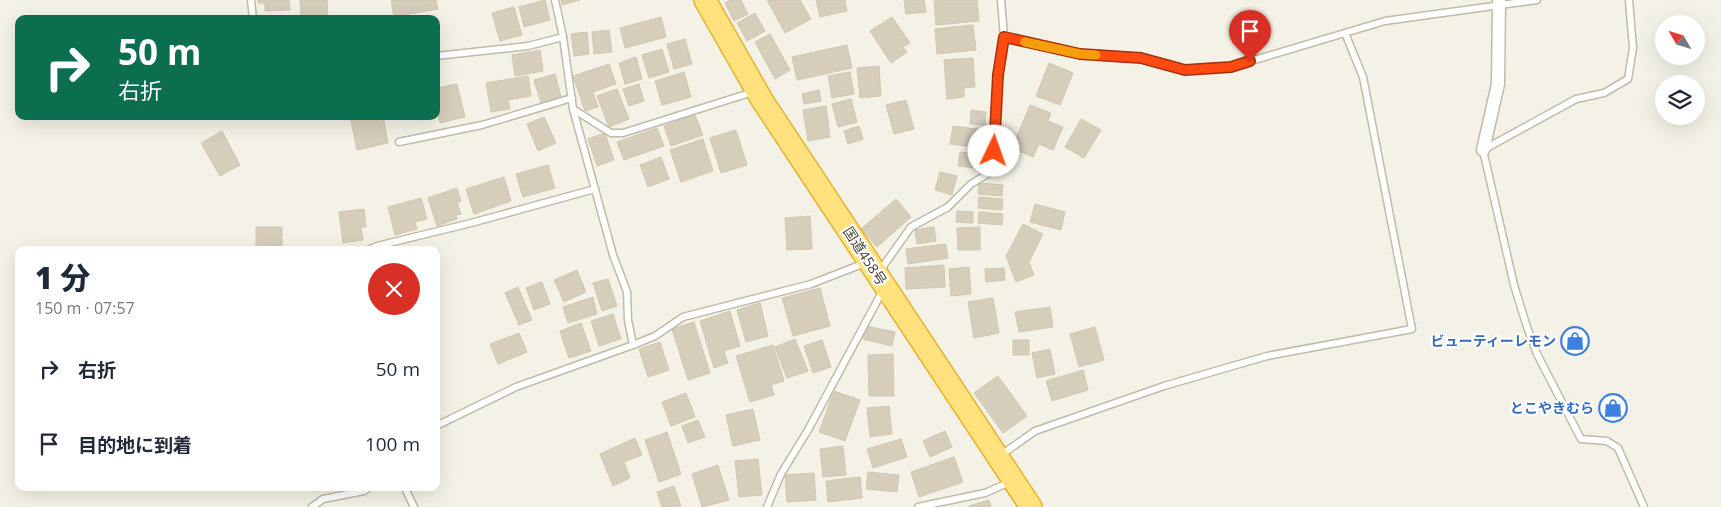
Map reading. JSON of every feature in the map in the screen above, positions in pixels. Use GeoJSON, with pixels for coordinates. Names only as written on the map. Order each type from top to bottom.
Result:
{"type":"FeatureCollection","features":[{"type":"Feature","properties":{"kind":"highway","name":"国道458号"},"geometry":{"type":"LineString","coordinates":[[706,0],[757,91],[1031,507]]}},
{"type":"Feature","properties":{"kind":"street"},"geometry":{"type":"LineString","coordinates":[[1484,150],[1498,84],[1499,2]]}},
{"type":"Feature","properties":{"kind":"lane"},"geometry":{"type":"LineString","coordinates":[[251,0],[253,15]]}},
{"type":"Feature","properties":{"kind":"lane"},"geometry":{"type":"LineString","coordinates":[[555,0],[563,37],[573,109],[613,255],[627,292],[628,320],[632,345]]}},
{"type":"Feature","properties":{"kind":"lane"},"geometry":{"type":"LineString","coordinates":[[770,506],[781,474],[808,430],[877,274],[911,227],[948,207],[971,184],[991,172],[998,75],[1004,37],[1000,0]]}},
{"type":"Feature","properties":{"kind":"lane"},"geometry":{"type":"LineString","coordinates":[[1004,37],[1080,54],[1141,58],[1185,70],[1231,67],[1384,21],[1499,2],[1537,0]]}},
{"type":"Feature","properties":{"kind":"lane"},"geometry":{"type":"LineString","coordinates":[[1629,0],[1633,48],[1628,79],[1604,93],[1576,99],[1484,150],[1514,285],[1537,354],[1581,439],[1607,441],[1618,448],[1644,507]]}},
{"type":"Feature","properties":{"kind":"lane"},"geometry":{"type":"LineString","coordinates":[[998,457],[1035,431],[1164,386],[1267,356],[1412,329],[1363,77],[1345,34]]}},
{"type":"Feature","properties":{"kind":"lane"},"geometry":{"type":"LineString","coordinates":[[440,56],[528,46],[563,37]]}},
{"type":"Feature","properties":{"kind":"lane"},"geometry":{"type":"LineString","coordinates":[[573,109],[611,134],[623,133],[757,91]]}},
{"type":"Feature","properties":{"kind":"lane"},"geometry":{"type":"LineString","coordinates":[[399,142],[482,125],[572,98]]}},
{"type":"Feature","properties":{"kind":"lane"},"geometry":{"type":"LineString","coordinates":[[385,246],[595,189]]}},
{"type":"Feature","properties":{"kind":"lane"},"geometry":{"type":"LineString","coordinates":[[440,424],[516,387],[655,336],[683,317],[811,284],[877,274]]}},
{"type":"Feature","properties":{"kind":"lane"},"geometry":{"type":"LineString","coordinates":[[918,507],[985,493],[1013,480]]}},
{"type":"Feature","properties":{"kind":"lane"},"geometry":{"type":"LineString","coordinates":[[312,507],[323,499],[364,491]]}},
{"type":"Feature","properties":{"kind":"lane"},"geometry":{"type":"LineString","coordinates":[[406,491],[414,507]]}},
{"type":"Feature","properties":{"kind":"building"},"geometry":{"type":"Polygon","coordinates":[[[258,0],[289,0],[290,10],[265,11],[265,3],[258,3],[258,0]]]}},
{"type":"Feature","properties":{"kind":"building"},"geometry":{"type":"Polygon","coordinates":[[[300,0],[327,0],[328,15],[301,15],[300,0]]]}},
{"type":"Feature","properties":{"kind":"building"},"geometry":{"type":"Polygon","coordinates":[[[391,0],[436,0],[438,9],[405,15],[394,15],[391,0]]]}},
{"type":"Feature","properties":{"kind":"building"},"geometry":{"type":"Polygon","coordinates":[[[545,0],[550,20],[524,27],[519,7],[545,0]]]}},
{"type":"Feature","properties":{"kind":"building"},"geometry":{"type":"Polygon","coordinates":[[[561,0],[580,0],[562,5],[561,0]]]}},
{"type":"Feature","properties":{"kind":"building"},"geometry":{"type":"Polygon","coordinates":[[[730,0],[741,0],[748,14],[734,21],[725,3],[730,0]]]}},
{"type":"Feature","properties":{"kind":"building"},"geometry":{"type":"Polygon","coordinates":[[[767,0],[800,0],[811,19],[785,33],[767,0]]]}},
{"type":"Feature","properties":{"kind":"building"},"geometry":{"type":"Polygon","coordinates":[[[816,0],[845,0],[847,11],[820,17],[816,0]]]}},
{"type":"Feature","properties":{"kind":"building"},"geometry":{"type":"Polygon","coordinates":[[[904,0],[924,0],[926,12],[906,14],[904,0]]]}},
{"type":"Feature","properties":{"kind":"building"},"geometry":{"type":"Polygon","coordinates":[[[977,0],[979,21],[936,25],[934,1],[977,0]]]}},
{"type":"Feature","properties":{"kind":"building"},"geometry":{"type":"Polygon","coordinates":[[[514,7],[522,35],[500,41],[492,13],[514,7]]]}},
{"type":"Feature","properties":{"kind":"building"},"geometry":{"type":"Polygon","coordinates":[[[755,13],[765,31],[747,41],[737,23],[755,13]]]}},
{"type":"Feature","properties":{"kind":"building"},"geometry":{"type":"Polygon","coordinates":[[[661,17],[666,37],[625,48],[620,28],[661,17]]]}},
{"type":"Feature","properties":{"kind":"building"},"geometry":{"type":"Polygon","coordinates":[[[892,17],[910,43],[903,47],[907,52],[891,63],[870,31],[892,17]]]}},
{"type":"Feature","properties":{"kind":"building"},"geometry":{"type":"Polygon","coordinates":[[[973,25],[976,50],[937,54],[935,29],[973,25]]]}},
{"type":"Feature","properties":{"kind":"building"},"geometry":{"type":"Polygon","coordinates":[[[609,30],[612,52],[594,54],[592,32],[609,30]]]}},
{"type":"Feature","properties":{"kind":"building"},"geometry":{"type":"Polygon","coordinates":[[[587,32],[589,54],[574,56],[571,34],[587,32]]]}},
{"type":"Feature","properties":{"kind":"building"},"geometry":{"type":"Polygon","coordinates":[[[770,34],[790,70],[775,79],[755,42],[770,34]]]}},
{"type":"Feature","properties":{"kind":"building"},"geometry":{"type":"Polygon","coordinates":[[[685,39],[692,64],[674,69],[667,44],[685,39]]]}},
{"type":"Feature","properties":{"kind":"building"},"geometry":{"type":"Polygon","coordinates":[[[847,45],[852,68],[797,80],[792,57],[847,45]]]}},
{"type":"Feature","properties":{"kind":"building"},"geometry":{"type":"Polygon","coordinates":[[[662,49],[669,72],[649,78],[642,55],[662,49]]]}},
{"type":"Feature","properties":{"kind":"building"},"geometry":{"type":"Polygon","coordinates":[[[540,50],[543,71],[515,76],[512,55],[540,50]]]}},
{"type":"Feature","properties":{"kind":"building"},"geometry":{"type":"Polygon","coordinates":[[[636,57],[642,79],[625,84],[619,63],[636,57]]]}},
{"type":"Feature","properties":{"kind":"building"},"geometry":{"type":"Polygon","coordinates":[[[973,58],[975,87],[964,88],[964,97],[947,99],[944,60],[973,58]]]}},
{"type":"Feature","properties":{"kind":"building"},"geometry":{"type":"Polygon","coordinates":[[[1049,63],[1073,73],[1060,105],[1036,96],[1049,63]]]}},
{"type":"Feature","properties":{"kind":"building"},"geometry":{"type":"Polygon","coordinates":[[[609,64],[616,84],[593,92],[598,107],[585,111],[573,76],[609,64]]]}},
{"type":"Feature","properties":{"kind":"building"},"geometry":{"type":"Polygon","coordinates":[[[879,66],[881,96],[860,98],[857,68],[879,66]]]}},
{"type":"Feature","properties":{"kind":"building"},"geometry":{"type":"Polygon","coordinates":[[[684,72],[691,97],[662,105],[655,81],[684,72]]]}},
{"type":"Feature","properties":{"kind":"building"},"geometry":{"type":"Polygon","coordinates":[[[850,72],[854,94],[832,98],[828,76],[850,72]]]}},
{"type":"Feature","properties":{"kind":"building"},"geometry":{"type":"Polygon","coordinates":[[[555,74],[561,97],[541,103],[534,80],[555,74]]]}},
{"type":"Feature","properties":{"kind":"building"},"geometry":{"type":"Polygon","coordinates":[[[528,76],[531,96],[508,100],[510,109],[491,112],[486,83],[528,76]]]}},
{"type":"Feature","properties":{"kind":"building"},"geometry":{"type":"Polygon","coordinates":[[[457,84],[465,117],[440,123],[440,87],[457,84]]]}},
{"type":"Feature","properties":{"kind":"building"},"geometry":{"type":"Polygon","coordinates":[[[639,84],[644,101],[629,106],[623,89],[639,84]]]}},
{"type":"Feature","properties":{"kind":"building"},"geometry":{"type":"Polygon","coordinates":[[[617,89],[629,119],[609,127],[597,96],[617,89]]]}},
{"type":"Feature","properties":{"kind":"building"},"geometry":{"type":"Polygon","coordinates":[[[819,90],[821,101],[804,104],[802,94],[819,90]]]}},
{"type":"Feature","properties":{"kind":"building"},"geometry":{"type":"Polygon","coordinates":[[[851,99],[857,122],[838,127],[832,104],[851,99]]]}},
{"type":"Feature","properties":{"kind":"building"},"geometry":{"type":"Polygon","coordinates":[[[906,100],[914,129],[894,134],[886,105],[906,100]]]}},
{"type":"Feature","properties":{"kind":"building"},"geometry":{"type":"Polygon","coordinates":[[[1030,105],[1051,113],[1048,121],[1063,127],[1053,150],[1039,144],[1033,157],[1012,148],[1030,105]]]}},
{"type":"Feature","properties":{"kind":"building"},"geometry":{"type":"Polygon","coordinates":[[[826,106],[830,137],[808,141],[803,110],[826,106]]]}},
{"type":"Feature","properties":{"kind":"building"},"geometry":{"type":"Polygon","coordinates":[[[971,110],[986,112],[985,125],[970,124],[971,110]]]}},
{"type":"Feature","properties":{"kind":"building"},"geometry":{"type":"Polygon","coordinates":[[[695,115],[703,135],[671,146],[664,126],[695,115]]]}},
{"type":"Feature","properties":{"kind":"building"},"geometry":{"type":"Polygon","coordinates":[[[544,117],[556,143],[538,151],[527,124],[544,117]]]}},
{"type":"Feature","properties":{"kind":"building"},"geometry":{"type":"Polygon","coordinates":[[[1081,119],[1101,130],[1084,158],[1065,147],[1081,119]]]}},
{"type":"Feature","properties":{"kind":"building"},"geometry":{"type":"Polygon","coordinates":[[[351,120],[384,120],[388,143],[357,150],[351,120]]]}},
{"type":"Feature","properties":{"kind":"building"},"geometry":{"type":"Polygon","coordinates":[[[859,126],[863,139],[848,144],[844,131],[859,126]]]}},
{"type":"Feature","properties":{"kind":"building"},"geometry":{"type":"Polygon","coordinates":[[[953,126],[984,130],[981,148],[950,144],[953,126]]]}},
{"type":"Feature","properties":{"kind":"building"},"geometry":{"type":"Polygon","coordinates":[[[657,128],[664,146],[624,160],[617,142],[657,128]]]}},
{"type":"Feature","properties":{"kind":"building"},"geometry":{"type":"Polygon","coordinates":[[[736,130],[747,165],[721,173],[710,138],[736,130]]]}},
{"type":"Feature","properties":{"kind":"building"},"geometry":{"type":"Polygon","coordinates":[[[222,131],[240,165],[220,176],[201,143],[222,131]]]}},
{"type":"Feature","properties":{"kind":"building"},"geometry":{"type":"Polygon","coordinates":[[[605,133],[614,160],[597,166],[588,139],[605,133]]]}},
{"type":"Feature","properties":{"kind":"building"},"geometry":{"type":"Polygon","coordinates":[[[703,139],[713,171],[681,182],[670,150],[703,139]]]}},
{"type":"Feature","properties":{"kind":"building"},"geometry":{"type":"Polygon","coordinates":[[[960,152],[976,154],[975,168],[958,166],[960,152]]]}},
{"type":"Feature","properties":{"kind":"building"},"geometry":{"type":"Polygon","coordinates":[[[661,157],[669,179],[648,187],[640,165],[661,157]]]}},
{"type":"Feature","properties":{"kind":"building"},"geometry":{"type":"Polygon","coordinates":[[[548,165],[555,188],[523,197],[516,174],[548,165]]]}},
{"type":"Feature","properties":{"kind":"building"},"geometry":{"type":"Polygon","coordinates":[[[940,172],[957,176],[952,195],[935,190],[940,172]]]}},
{"type":"Feature","properties":{"kind":"building"},"geometry":{"type":"Polygon","coordinates":[[[504,177],[511,201],[474,214],[466,189],[504,177]]]}},
{"type":"Feature","properties":{"kind":"building"},"geometry":{"type":"Polygon","coordinates":[[[979,183],[1003,185],[1002,196],[978,194],[979,183]]]}},
{"type":"Feature","properties":{"kind":"building"},"geometry":{"type":"Polygon","coordinates":[[[457,188],[461,201],[457,203],[461,214],[456,215],[457,219],[437,226],[428,198],[457,188]]]}},
{"type":"Feature","properties":{"kind":"building"},"geometry":{"type":"Polygon","coordinates":[[[979,197],[1003,199],[1002,210],[978,208],[979,197]]]}},
{"type":"Feature","properties":{"kind":"building"},"geometry":{"type":"Polygon","coordinates":[[[421,198],[427,219],[415,222],[417,229],[395,235],[388,207],[421,198]]]}},
{"type":"Feature","properties":{"kind":"building"},"geometry":{"type":"Polygon","coordinates":[[[896,199],[911,217],[877,247],[861,229],[896,199]]]}},
{"type":"Feature","properties":{"kind":"building"},"geometry":{"type":"Polygon","coordinates":[[[1035,204],[1065,212],[1061,230],[1030,222],[1035,204]]]}},
{"type":"Feature","properties":{"kind":"building"},"geometry":{"type":"Polygon","coordinates":[[[364,209],[366,227],[361,227],[363,240],[343,243],[339,212],[364,209]]]}},
{"type":"Feature","properties":{"kind":"building"},"geometry":{"type":"Polygon","coordinates":[[[957,211],[973,212],[973,223],[956,222],[957,211]]]}},
{"type":"Feature","properties":{"kind":"building"},"geometry":{"type":"Polygon","coordinates":[[[979,212],[1003,214],[1002,225],[978,223],[979,212]]]}},
{"type":"Feature","properties":{"kind":"building"},"geometry":{"type":"Polygon","coordinates":[[[810,216],[812,249],[787,250],[785,218],[810,216]]]}},
{"type":"Feature","properties":{"kind":"building"},"geometry":{"type":"Polygon","coordinates":[[[1023,224],[1043,234],[1029,262],[1034,275],[1016,282],[1006,256],[1023,224]]]}},
{"type":"Feature","properties":{"kind":"building"},"geometry":{"type":"Polygon","coordinates":[[[256,227],[282,227],[282,246],[256,246],[256,227]]]}},
{"type":"Feature","properties":{"kind":"building"},"geometry":{"type":"Polygon","coordinates":[[[934,227],[936,241],[917,244],[915,230],[934,227]]]}},
{"type":"Feature","properties":{"kind":"building"},"geometry":{"type":"Polygon","coordinates":[[[980,227],[980,250],[958,250],[957,228],[980,227]]]}},
{"type":"Feature","properties":{"kind":"building"},"geometry":{"type":"Polygon","coordinates":[[[946,244],[948,258],[908,264],[906,249],[946,244]]]}},
{"type":"Feature","properties":{"kind":"building"},"geometry":{"type":"Polygon","coordinates":[[[944,265],[945,287],[906,289],[905,268],[944,265]]]}},
{"type":"Feature","properties":{"kind":"building"},"geometry":{"type":"Polygon","coordinates":[[[969,267],[971,294],[951,296],[949,269],[969,267]]]}},
{"type":"Feature","properties":{"kind":"building"},"geometry":{"type":"Polygon","coordinates":[[[1004,268],[1005,280],[986,282],[985,269],[1004,268]]]}},
{"type":"Feature","properties":{"kind":"building"},"geometry":{"type":"Polygon","coordinates":[[[577,270],[586,292],[564,302],[554,280],[577,270]]]}},
{"type":"Feature","properties":{"kind":"building"},"geometry":{"type":"Polygon","coordinates":[[[608,279],[617,306],[602,311],[593,283],[608,279]]]}},
{"type":"Feature","properties":{"kind":"building"},"geometry":{"type":"Polygon","coordinates":[[[542,282],[550,304],[534,310],[526,288],[542,282]]]}},
{"type":"Feature","properties":{"kind":"building"},"geometry":{"type":"Polygon","coordinates":[[[518,287],[532,320],[519,325],[505,293],[518,287]]]}},
{"type":"Feature","properties":{"kind":"building"},"geometry":{"type":"Polygon","coordinates":[[[820,288],[830,326],[793,336],[782,298],[820,288]]]}},
{"type":"Feature","properties":{"kind":"building"},"geometry":{"type":"Polygon","coordinates":[[[593,297],[597,314],[568,323],[563,307],[593,297]]]}},
{"type":"Feature","properties":{"kind":"building"},"geometry":{"type":"Polygon","coordinates":[[[993,298],[999,333],[974,338],[968,302],[993,298]]]}},
{"type":"Feature","properties":{"kind":"building"},"geometry":{"type":"Polygon","coordinates":[[[760,303],[768,336],[746,342],[737,310],[760,303]]]}},
{"type":"Feature","properties":{"kind":"building"},"geometry":{"type":"Polygon","coordinates":[[[1050,307],[1053,327],[1019,332],[1015,312],[1050,307]]]}},
{"type":"Feature","properties":{"kind":"building"},"geometry":{"type":"Polygon","coordinates":[[[730,311],[740,346],[724,351],[728,363],[714,368],[700,321],[730,311]]]}},
{"type":"Feature","properties":{"kind":"building"},"geometry":{"type":"Polygon","coordinates":[[[613,314],[621,339],[599,346],[591,321],[613,314]]]}},
{"type":"Feature","properties":{"kind":"building"},"geometry":{"type":"Polygon","coordinates":[[[694,322],[710,373],[688,380],[672,329],[694,322]]]}},
{"type":"Feature","properties":{"kind":"building"},"geometry":{"type":"Polygon","coordinates":[[[581,323],[591,351],[569,358],[560,331],[581,323]]]}},
{"type":"Feature","properties":{"kind":"building"},"geometry":{"type":"Polygon","coordinates":[[[866,326],[895,332],[892,346],[863,339],[866,326]]]}},
{"type":"Feature","properties":{"kind":"building"},"geometry":{"type":"Polygon","coordinates":[[[1095,327],[1104,360],[1079,367],[1070,334],[1095,327]]]}},
{"type":"Feature","properties":{"kind":"building"},"geometry":{"type":"Polygon","coordinates":[[[519,333],[527,352],[498,364],[490,344],[519,333]]]}},
{"type":"Feature","properties":{"kind":"building"},"geometry":{"type":"Polygon","coordinates":[[[795,339],[808,371],[787,378],[775,347],[795,339]]]}},
{"type":"Feature","properties":{"kind":"building"},"geometry":{"type":"Polygon","coordinates":[[[822,340],[831,367],[813,373],[804,346],[822,340]]]}},
{"type":"Feature","properties":{"kind":"building"},"geometry":{"type":"Polygon","coordinates":[[[1013,340],[1029,340],[1029,355],[1013,355],[1013,340]]]}},
{"type":"Feature","properties":{"kind":"building"},"geometry":{"type":"Polygon","coordinates":[[[660,342],[669,370],[648,377],[639,349],[660,342]]]}},
{"type":"Feature","properties":{"kind":"building"},"geometry":{"type":"Polygon","coordinates":[[[773,345],[784,381],[771,385],[774,395],[750,402],[736,356],[773,345]]]}},
{"type":"Feature","properties":{"kind":"building"},"geometry":{"type":"Polygon","coordinates":[[[1050,349],[1055,374],[1037,378],[1032,353],[1050,349]]]}},
{"type":"Feature","properties":{"kind":"building"},"geometry":{"type":"Polygon","coordinates":[[[893,354],[894,396],[869,396],[868,355],[893,354]]]}},
{"type":"Feature","properties":{"kind":"building"},"geometry":{"type":"Polygon","coordinates":[[[1083,370],[1088,390],[1052,401],[1046,381],[1083,370]]]}},
{"type":"Feature","properties":{"kind":"building"},"geometry":{"type":"Polygon","coordinates":[[[998,376],[1027,416],[1003,433],[974,393],[998,376]]]}},
{"type":"Feature","properties":{"kind":"building"},"geometry":{"type":"Polygon","coordinates":[[[834,391],[860,400],[845,441],[819,432],[834,391]]]}},
{"type":"Feature","properties":{"kind":"building"},"geometry":{"type":"Polygon","coordinates":[[[686,393],[695,417],[671,426],[662,402],[686,393]]]}},
{"type":"Feature","properties":{"kind":"building"},"geometry":{"type":"Polygon","coordinates":[[[889,406],[892,434],[870,437],[867,408],[889,406]]]}},
{"type":"Feature","properties":{"kind":"building"},"geometry":{"type":"Polygon","coordinates":[[[753,409],[760,440],[733,446],[726,415],[753,409]]]}},
{"type":"Feature","properties":{"kind":"building"},"geometry":{"type":"Polygon","coordinates":[[[698,420],[705,437],[688,443],[682,426],[698,420]]]}},
{"type":"Feature","properties":{"kind":"building"},"geometry":{"type":"Polygon","coordinates":[[[945,431],[952,447],[930,457],[923,441],[945,431]]]}},
{"type":"Feature","properties":{"kind":"building"},"geometry":{"type":"Polygon","coordinates":[[[667,432],[681,474],[659,482],[645,440],[667,432]]]}},
{"type":"Feature","properties":{"kind":"building"},"geometry":{"type":"Polygon","coordinates":[[[635,438],[642,455],[624,462],[630,478],[613,486],[600,454],[635,438]]]}},
{"type":"Feature","properties":{"kind":"building"},"geometry":{"type":"Polygon","coordinates":[[[901,439],[907,457],[873,468],[867,449],[901,439]]]}},
{"type":"Feature","properties":{"kind":"building"},"geometry":{"type":"Polygon","coordinates":[[[843,446],[846,475],[823,477],[820,449],[843,446]]]}},
{"type":"Feature","properties":{"kind":"building"},"geometry":{"type":"Polygon","coordinates":[[[954,457],[963,482],[919,497],[911,472],[954,457]]]}},
{"type":"Feature","properties":{"kind":"building"},"geometry":{"type":"Polygon","coordinates":[[[758,459],[762,495],[739,497],[735,461],[758,459]]]}},
{"type":"Feature","properties":{"kind":"building"},"geometry":{"type":"Polygon","coordinates":[[[718,465],[729,500],[702,507],[692,474],[718,465]]]}},
{"type":"Feature","properties":{"kind":"building"},"geometry":{"type":"Polygon","coordinates":[[[868,472],[899,475],[897,492],[866,489],[868,472]]]}},
{"type":"Feature","properties":{"kind":"building"},"geometry":{"type":"Polygon","coordinates":[[[814,473],[816,500],[787,502],[785,475],[814,473]]]}},
{"type":"Feature","properties":{"kind":"building"},"geometry":{"type":"Polygon","coordinates":[[[860,477],[862,498],[828,502],[826,481],[860,477]]]}},
{"type":"Feature","properties":{"kind":"building"},"geometry":{"type":"Polygon","coordinates":[[[674,486],[681,506],[662,507],[657,492],[674,486]]]}},
{"type":"Feature","properties":{"kind":"building"},"geometry":{"type":"Polygon","coordinates":[[[989,500],[991,507],[969,507],[969,506],[989,500]]]}},
{"type":"Feature","properties":{"kind":"slow traffic"},"geometry":{"type":"LineString","coordinates":[[1025,42],[1080,54],[1096,55]]}},
{"type":"Feature","properties":{"kind":"place","name":"ビューティーレモン"},"geometry":{"type":"Point","coordinates":[1575,341]}},
{"type":"Feature","properties":{"kind":"place","name":"とこやきむら"},"geometry":{"type":"Point","coordinates":[1613,408]}},
{"type":"Feature","properties":{"kind":"route"},"geometry":{"type":"LineString","coordinates":[[994,151],[998,75],[1004,37],[1080,54],[1141,58],[1185,70],[1231,67],[1250,61]]}}]}
